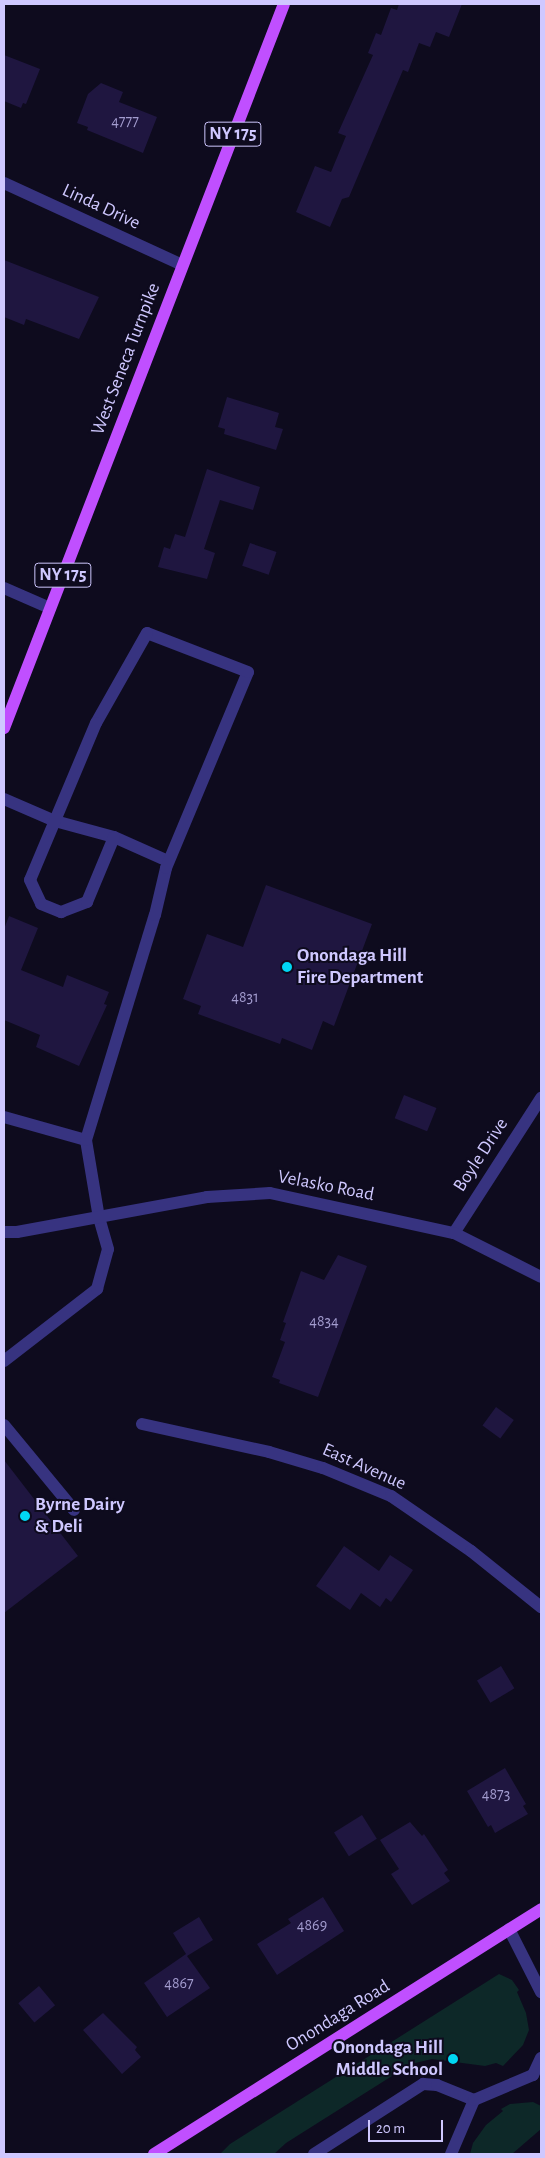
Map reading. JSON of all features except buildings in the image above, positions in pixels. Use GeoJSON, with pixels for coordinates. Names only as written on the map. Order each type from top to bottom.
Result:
{"type":"FeatureCollection","features":[{"type":"Feature","properties":{"kind":"main road","name":"West Seneca Turnpike"},"geometry":{"type":"LineString","coordinates":[[4,728],[284,4]]}},
{"type":"Feature","properties":{"kind":"main road","name":"Onondaga Road"},"geometry":{"type":"LineString","coordinates":[[154,2154],[541,1909]]}},
{"type":"Feature","properties":{"kind":"street","name":"Linda Drive"},"geometry":{"type":"LineString","coordinates":[[4,183],[182,265]]}},
{"type":"Feature","properties":{"kind":"street"},"geometry":{"type":"LineString","coordinates":[[4,588],[50,608]]}},
{"type":"Feature","properties":{"kind":"street"},"geometry":{"type":"LineString","coordinates":[[4,1361],[97,1289],[108,1249],[99,1218],[86,1140],[168,862],[248,672],[147,633],[96,723],[30,880],[41,904],[61,912],[87,902],[114,837]]}},
{"type":"Feature","properties":{"kind":"street"},"geometry":{"type":"LineString","coordinates":[[4,799],[55,821],[114,837],[168,862]]}},
{"type":"Feature","properties":{"kind":"street","name":"Boyle Drive"},"geometry":{"type":"LineString","coordinates":[[454,1233],[541,1098]]}},
{"type":"Feature","properties":{"kind":"street"},"geometry":{"type":"LineString","coordinates":[[4,1118],[86,1140]]}},
{"type":"Feature","properties":{"kind":"street","name":"Velasko Road"},"geometry":{"type":"LineString","coordinates":[[4,1232],[99,1218],[207,1197],[270,1193],[454,1233],[541,1277]]}},
{"type":"Feature","properties":{"kind":"street","name":"East Avenue"},"geometry":{"type":"LineString","coordinates":[[142,1424],[269,1452],[323,1468],[391,1496],[471,1552],[541,1607]]}},
{"type":"Feature","properties":{"kind":"street"},"geometry":{"type":"LineString","coordinates":[[4,1425],[74,1510]]}},
{"type":"Feature","properties":{"kind":"street"},"geometry":{"type":"LineString","coordinates":[[510,1929],[541,1992]]}},
{"type":"Feature","properties":{"kind":"street"},"geometry":{"type":"LineString","coordinates":[[451,2154],[474,2100],[533,2074],[541,2058]]}},
{"type":"Feature","properties":{"kind":"street"},"geometry":{"type":"LineString","coordinates":[[314,2154],[423,2084],[436,2085],[474,2100]]}},
{"type":"Feature","properties":{"kind":"green space"},"geometry":{"type":"Polygon","coordinates":[[[499,1974],[512,1980],[519,1990],[517,1992],[526,2013],[529,2030],[523,2045],[503,2066],[496,2063],[485,2066],[432,2059],[411,2064],[286,2143],[274,2154],[220,2154],[230,2144],[499,1974]]]}},
{"type":"Feature","properties":{"kind":"green space"},"geometry":{"type":"Polygon","coordinates":[[[533,2102],[541,2106],[541,2129],[512,2154],[470,2154],[473,2143],[486,2125],[503,2111],[501,2109],[510,2104],[533,2102]]]}},
{"type":"Feature","properties":{"kind":"place","name":"Onondaga Hill Fire Department"},"geometry":{"type":"Point","coordinates":[287,967]}},
{"type":"Feature","properties":{"kind":"place","name":"Byrne Dairy & Deli"},"geometry":{"type":"Point","coordinates":[25,1516]}},
{"type":"Feature","properties":{"kind":"place","name":"Onondaga Hill Middle School"},"geometry":{"type":"Point","coordinates":[453,2059]}}]}
